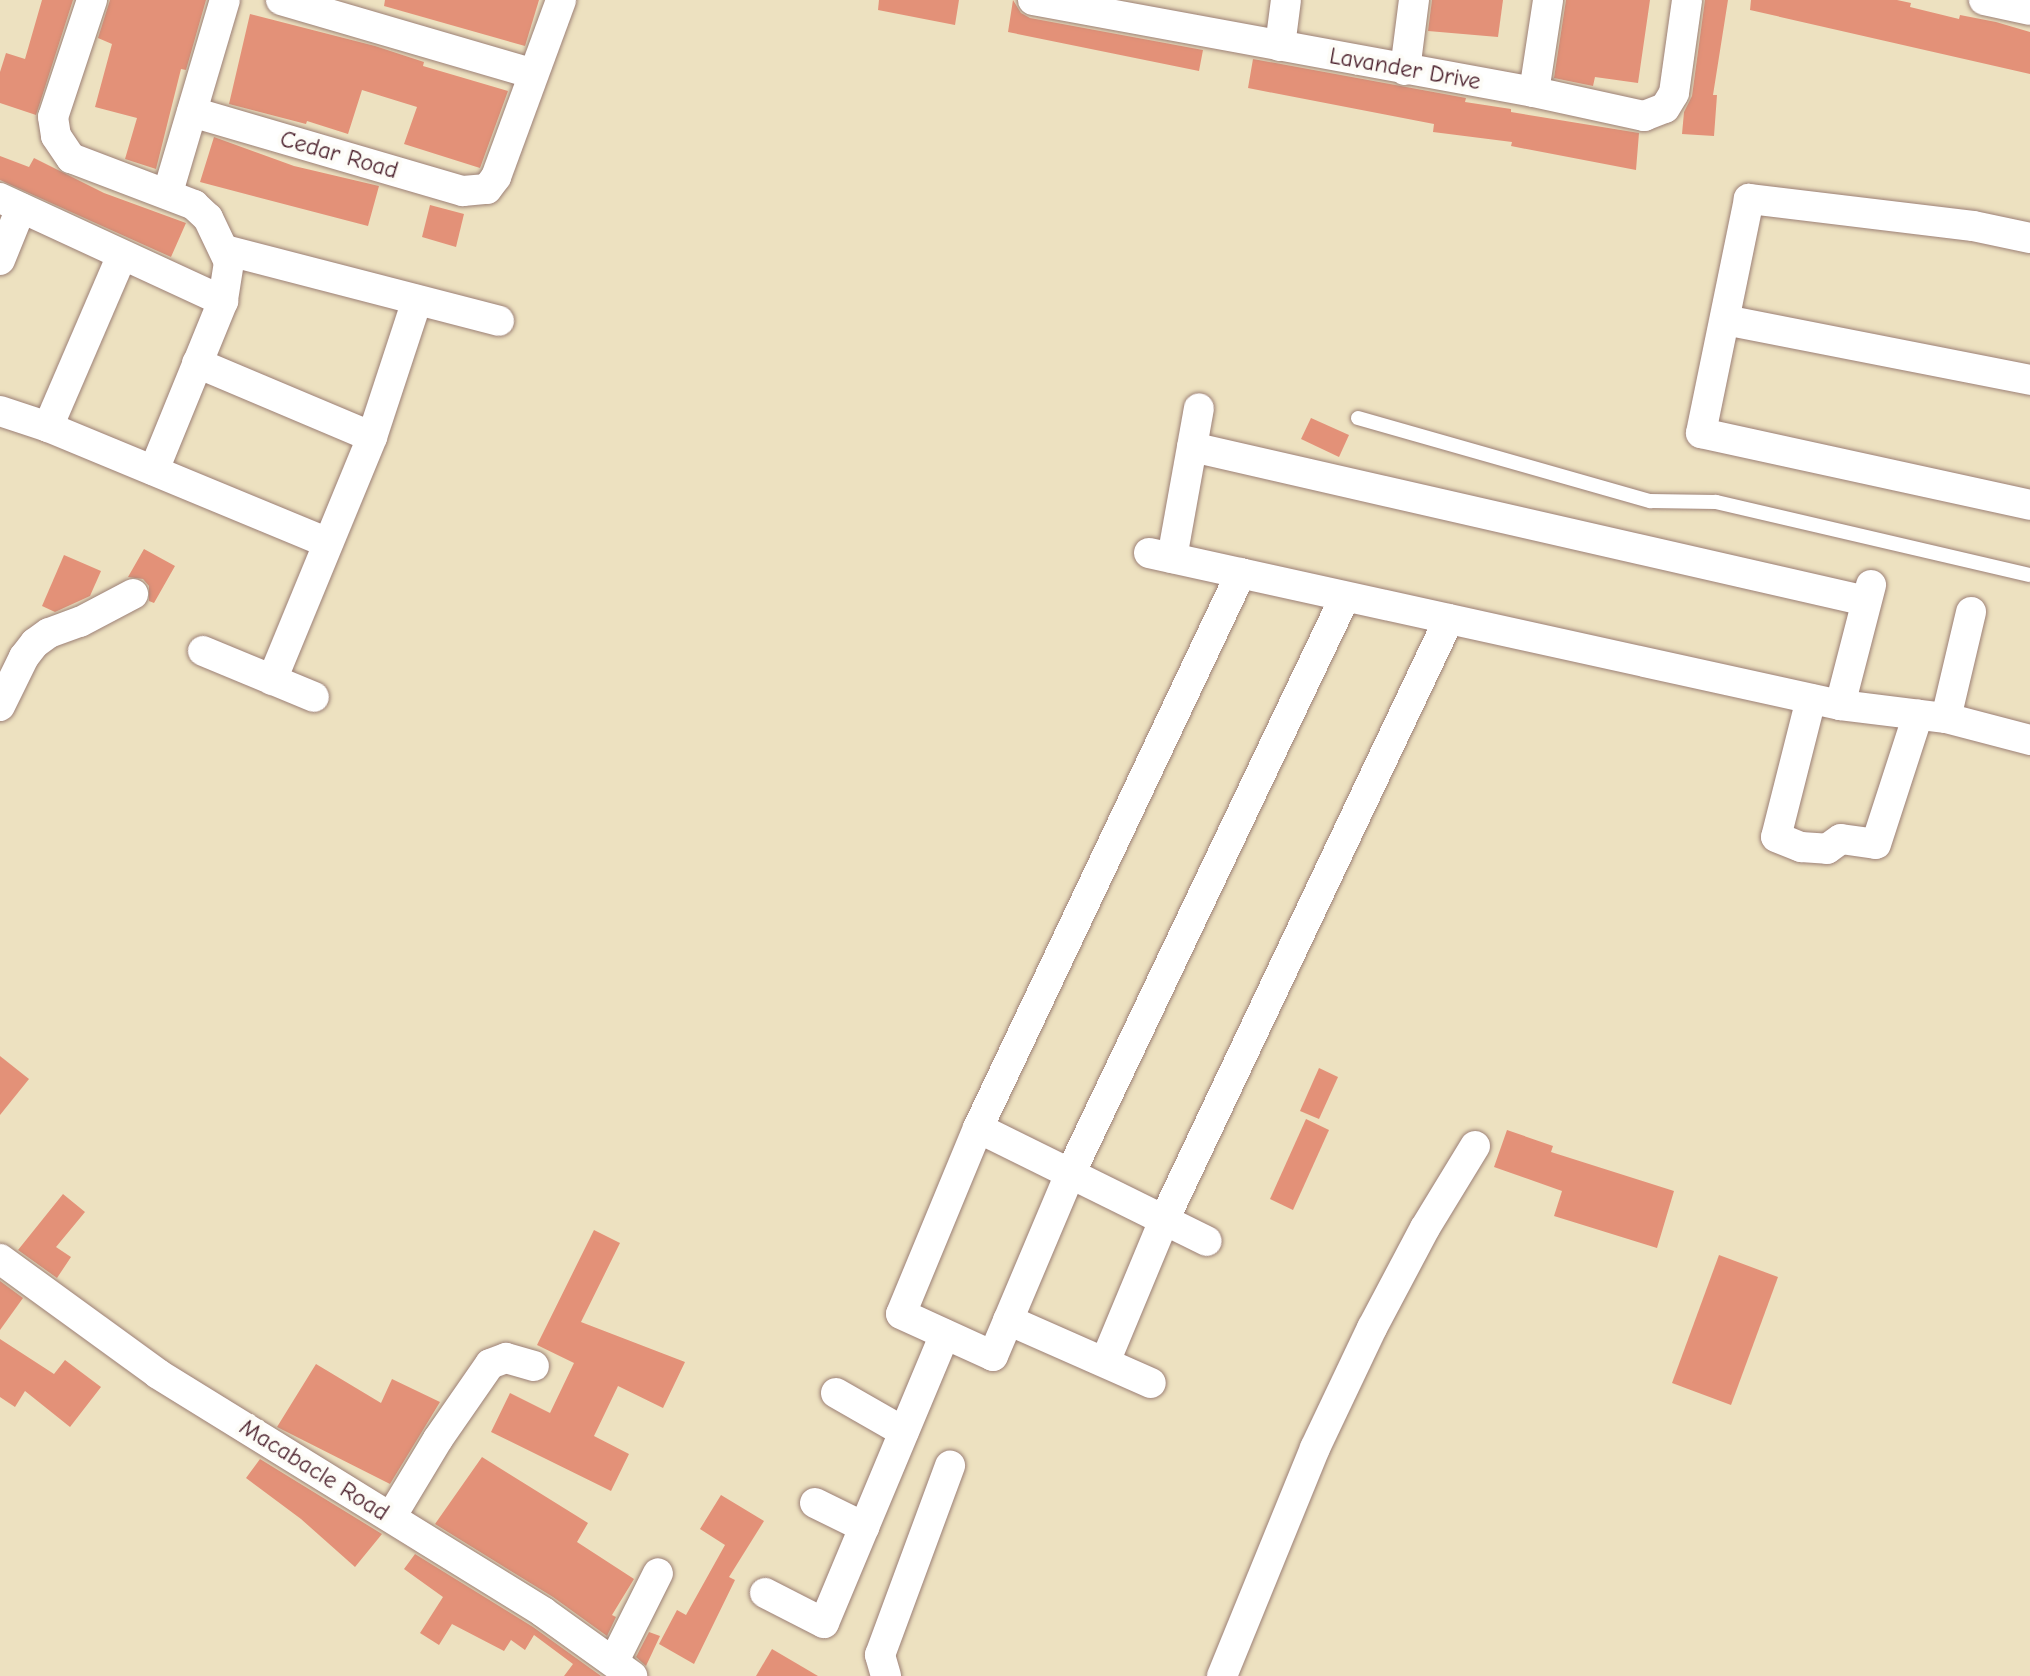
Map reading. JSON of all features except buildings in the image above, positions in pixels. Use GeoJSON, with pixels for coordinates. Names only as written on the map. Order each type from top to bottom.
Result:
{"type":"FeatureCollection","features":[{"type":"Feature","properties":{"kind":"street"},"geometry":{"type":"LineString","coordinates":[[92,0],[53,117],[56,136],[71,158],[194,205],[208,218],[225,250],[229,276],[223,301],[154,470]]}},
{"type":"Feature","properties":{"kind":"street"},"geometry":{"type":"LineString","coordinates":[[171,182],[225,0]]}},
{"type":"Feature","properties":{"kind":"street"},"geometry":{"type":"LineString","coordinates":[[281,0],[531,73],[561,0]]}},
{"type":"Feature","properties":{"kind":"street","name":"Lavander Drive"},"geometry":{"type":"LineString","coordinates":[[1033,0],[1158,11],[1280,46],[1534,92],[1644,116],[1665,108],[1674,93],[1687,0]]}},
{"type":"Feature","properties":{"kind":"street"},"geometry":{"type":"LineString","coordinates":[[1280,46],[1286,0]]}},
{"type":"Feature","properties":{"kind":"street"},"geometry":{"type":"LineString","coordinates":[[1405,70],[1414,0]]}},
{"type":"Feature","properties":{"kind":"street"},"geometry":{"type":"LineString","coordinates":[[1534,92],[1548,0]]}},
{"type":"Feature","properties":{"kind":"street"},"geometry":{"type":"LineString","coordinates":[[1984,0],[2030,10]]}},
{"type":"Feature","properties":{"kind":"street","name":"Cedar Road"},"geometry":{"type":"LineString","coordinates":[[192,112],[463,191],[487,189],[496,177],[531,73]]}},
{"type":"Feature","properties":{"kind":"street"},"geometry":{"type":"LineString","coordinates":[[2030,238],[1973,226],[1749,199],[1701,433],[2030,505]]}},
{"type":"Feature","properties":{"kind":"street"},"geometry":{"type":"LineString","coordinates":[[0,260],[11,203],[223,301]]}},
{"type":"Feature","properties":{"kind":"street"},"geometry":{"type":"LineString","coordinates":[[225,250],[499,321]]}},
{"type":"Feature","properties":{"kind":"street"},"geometry":{"type":"LineString","coordinates":[[48,427],[122,255]]}},
{"type":"Feature","properties":{"kind":"street"},"geometry":{"type":"LineString","coordinates":[[272,680],[372,437],[417,300]]}},
{"type":"Feature","properties":{"kind":"street"},"geometry":{"type":"LineString","coordinates":[[1725,320],[2030,380]]}},
{"type":"Feature","properties":{"kind":"street"},"geometry":{"type":"LineString","coordinates":[[197,363],[372,437]]}},
{"type":"Feature","properties":{"kind":"street"},"geometry":{"type":"LineString","coordinates":[[1199,408],[1192,447],[1160,556],[1825,702],[1932,716],[2030,740]]}},
{"type":"Feature","properties":{"kind":"street"},"geometry":{"type":"LineString","coordinates":[[0,411],[48,427],[328,543]]}},
{"type":"Feature","properties":{"kind":"street"},"geometry":{"type":"LineString","coordinates":[[1192,447],[1868,593],[1776,837],[1801,847],[1827,849],[1841,839],[1876,844],[1932,716],[1971,612]]}},
{"type":"Feature","properties":{"kind":"street"},"geometry":{"type":"LineString","coordinates":[[1241,573],[978,1128],[901,1314],[993,1356],[1070,1174],[1345,597]]}},
{"type":"Feature","properties":{"kind":"street"},"geometry":{"type":"LineString","coordinates":[[0,706],[24,657],[35,643],[49,633],[80,622],[133,594]]}},
{"type":"Feature","properties":{"kind":"street"},"geometry":{"type":"LineString","coordinates":[[1105,1362],[1164,1220],[1449,619]]}},
{"type":"Feature","properties":{"kind":"street"},"geometry":{"type":"LineString","coordinates":[[203,651],[314,697]]}},
{"type":"Feature","properties":{"kind":"street"},"geometry":{"type":"LineString","coordinates":[[978,1128],[1207,1241]]}},
{"type":"Feature","properties":{"kind":"street"},"geometry":{"type":"LineString","coordinates":[[1222,1676],[1315,1448],[1419,1241],[1475,1146]]}},
{"type":"Feature","properties":{"kind":"street","name":"Macabacle Road"},"geometry":{"type":"LineString","coordinates":[[0,1259],[158,1374],[391,1517],[623,1668]]}},
{"type":"Feature","properties":{"kind":"street"},"geometry":{"type":"LineString","coordinates":[[1008,1320],[1151,1383]]}},
{"type":"Feature","properties":{"kind":"street"},"geometry":{"type":"LineString","coordinates":[[765,1593],[824,1623],[945,1334]]}},
{"type":"Feature","properties":{"kind":"street"},"geometry":{"type":"LineString","coordinates":[[391,1517],[438,1439],[490,1364],[506,1358],[534,1366]]}},
{"type":"Feature","properties":{"kind":"street"},"geometry":{"type":"LineString","coordinates":[[836,1393],[904,1432]]}},
{"type":"Feature","properties":{"kind":"street"},"geometry":{"type":"LineString","coordinates":[[886,1676],[880,1655],[950,1466]]}},
{"type":"Feature","properties":{"kind":"street"},"geometry":{"type":"LineString","coordinates":[[815,1503],[864,1527]]}},
{"type":"Feature","properties":{"kind":"street"},"geometry":{"type":"LineString","coordinates":[[623,1668],[658,1573]]}},
{"type":"Feature","properties":{"kind":"lane"},"geometry":{"type":"LineString","coordinates":[[1358,418],[1650,501],[1716,502],[2030,575]]}}]}
